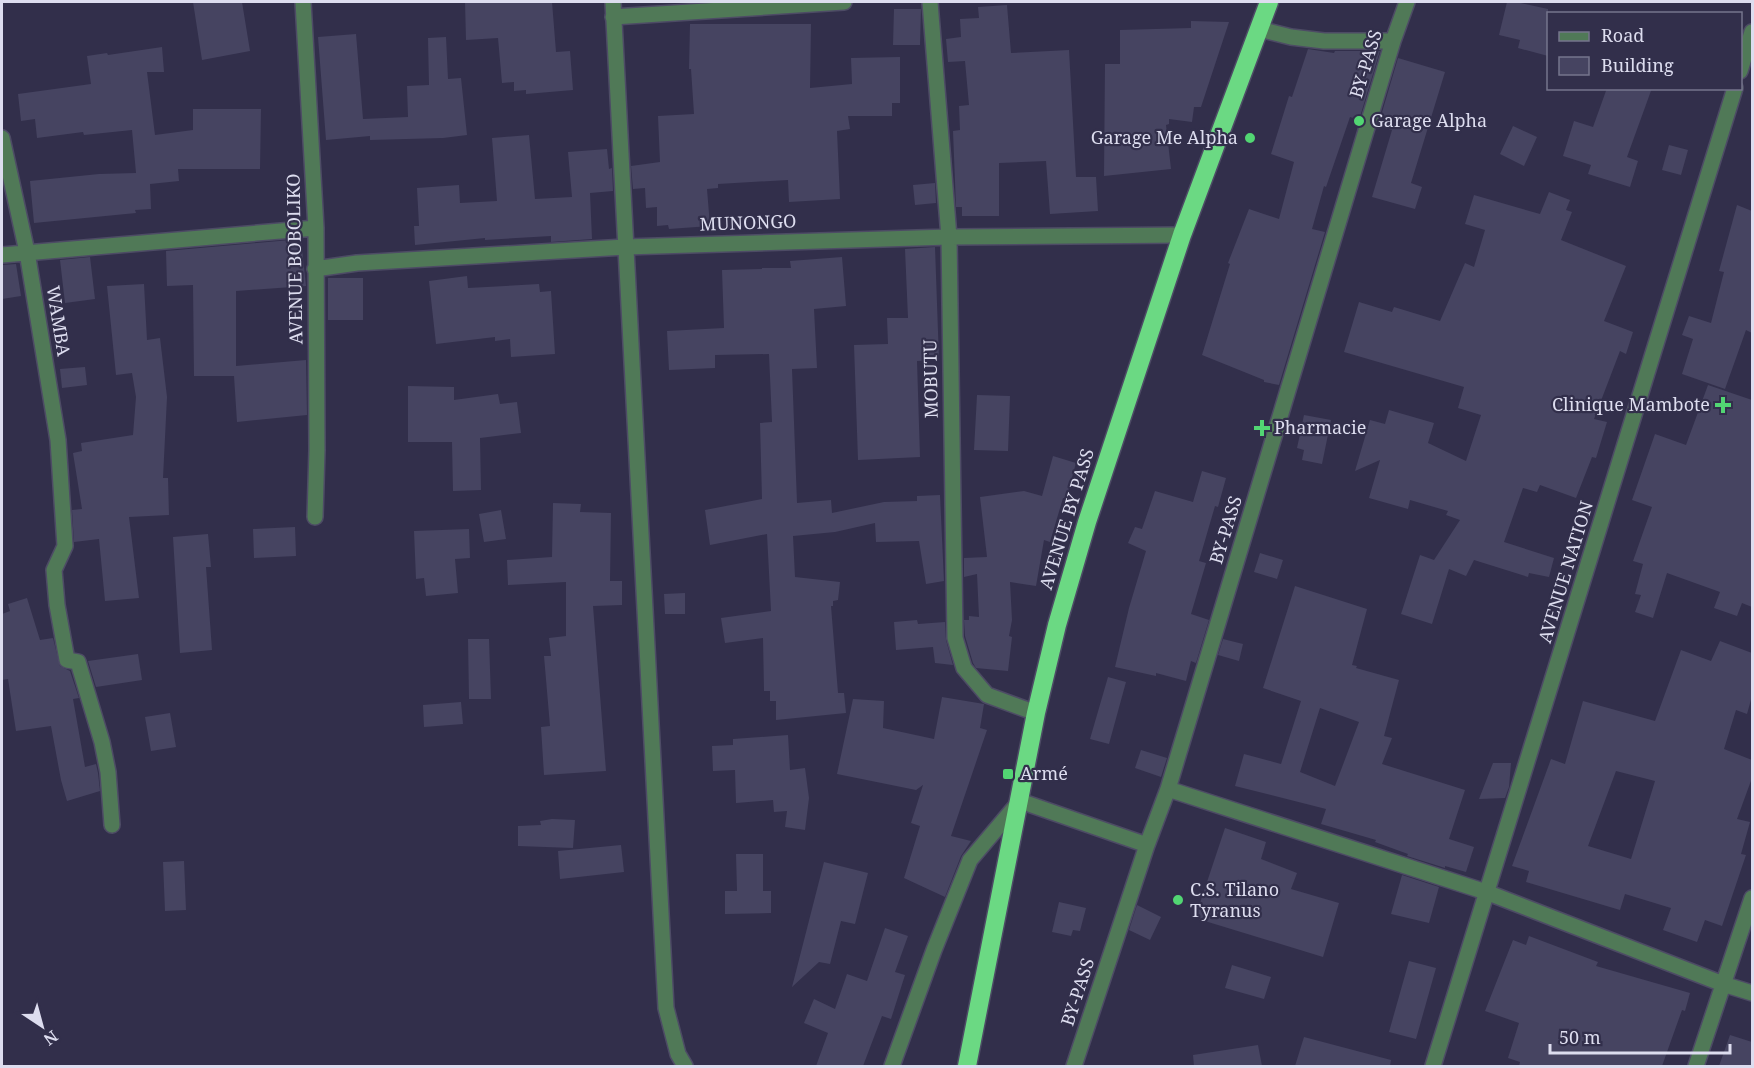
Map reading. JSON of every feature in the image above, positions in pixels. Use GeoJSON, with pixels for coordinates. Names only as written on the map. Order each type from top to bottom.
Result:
{"type":"FeatureCollection","features":[{"type":"Feature","properties":{"kind":"highway","name":"AVENUE BY PASS"},"geometry":{"type":"LineString","coordinates":[[967,1066],[1036,713],[1087,522],[1182,235],[1269,2]]}},
{"type":"Feature","properties":{"kind":"street","name":"AVENUE BOBOLIKO"},"geometry":{"type":"LineString","coordinates":[[303,2],[316,228],[318,450],[315,517]]}},
{"type":"Feature","properties":{"kind":"street"},"geometry":{"type":"LineString","coordinates":[[685,1066],[678,1054],[666,1008],[613,9],[844,2]]}},
{"type":"Feature","properties":{"kind":"street","name":"MOBUTU"},"geometry":{"type":"LineString","coordinates":[[930,2],[949,237],[955,638],[963,668],[987,695],[1036,713]]}},
{"type":"Feature","properties":{"kind":"street","name":"BY-PASS"},"geometry":{"type":"LineString","coordinates":[[1074,1066],[1147,845],[1168,789],[1393,41],[1407,2]]}},
{"type":"Feature","properties":{"kind":"street"},"geometry":{"type":"LineString","coordinates":[[1259,29],[1291,37],[1324,41],[1393,41]]}},
{"type":"Feature","properties":{"kind":"street"},"geometry":{"type":"LineString","coordinates":[[1742,64],[1752,32]]}},
{"type":"Feature","properties":{"kind":"street","name":"AVENUE NATION"},"geometry":{"type":"LineString","coordinates":[[1433,1066],[1734,90]]}},
{"type":"Feature","properties":{"kind":"street","name":"WAMBA"},"geometry":{"type":"LineString","coordinates":[[2,138],[27,252],[58,440],[65,546],[54,570],[58,615],[68,660],[78,662],[102,742],[108,772],[112,825]]}},
{"type":"Feature","properties":{"kind":"street"},"geometry":{"type":"LineString","coordinates":[[2,255],[316,228]]}},
{"type":"Feature","properties":{"kind":"street","name":"MUNONGO"},"geometry":{"type":"LineString","coordinates":[[315,269],[357,263],[625,247],[949,237],[1182,235]]}},
{"type":"Feature","properties":{"kind":"street"},"geometry":{"type":"LineString","coordinates":[[1168,789],[1486,892],[1723,984],[1752,993]]}},
{"type":"Feature","properties":{"kind":"street"},"geometry":{"type":"LineString","coordinates":[[892,1066],[970,860],[1020,801],[1147,845]]}},
{"type":"Feature","properties":{"kind":"street"},"geometry":{"type":"LineString","coordinates":[[1696,1066],[1752,898]]}},
{"type":"Feature","properties":{"kind":"building"},"geometry":{"type":"Polygon","coordinates":[[[193,2],[242,2],[250,51],[202,60],[193,2]]]}},
{"type":"Feature","properties":{"kind":"building"},"geometry":{"type":"Polygon","coordinates":[[[465,2],[552,2],[556,52],[570,51],[573,90],[526,94],[526,90],[514,91],[514,82],[502,83],[498,38],[466,40],[465,2]]]}},
{"type":"Feature","properties":{"kind":"building"},"geometry":{"type":"Polygon","coordinates":[[[1507,2],[1548,9],[1547,56],[1518,48],[1520,40],[1499,35],[1507,2]]]}},
{"type":"Feature","properties":{"kind":"building"},"geometry":{"type":"Polygon","coordinates":[[[1007,5],[1011,53],[1069,50],[1076,177],[1096,177],[1098,211],[1050,214],[1046,161],[999,163],[999,216],[962,216],[962,207],[956,207],[953,131],[960,130],[959,106],[969,105],[965,61],[948,62],[946,39],[961,37],[960,19],[979,18],[978,7],[1007,5]]]}},
{"type":"Feature","properties":{"kind":"building"},"geometry":{"type":"Polygon","coordinates":[[[894,9],[921,9],[920,45],[893,45],[894,9]]]}},
{"type":"Feature","properties":{"kind":"building"},"geometry":{"type":"Polygon","coordinates":[[[1191,21],[1229,22],[1201,107],[1194,107],[1192,122],[1169,119],[1169,124],[1166,125],[1171,169],[1104,176],[1105,64],[1120,64],[1120,30],[1191,28],[1191,21]]]}},
{"type":"Feature","properties":{"kind":"building"},"geometry":{"type":"Polygon","coordinates":[[[690,24],[811,24],[810,88],[852,84],[851,58],[900,57],[900,103],[892,103],[892,116],[848,116],[850,129],[837,131],[840,199],[789,202],[788,180],[718,184],[718,188],[707,189],[710,226],[669,229],[668,225],[657,226],[657,207],[646,208],[645,188],[633,189],[631,166],[660,162],[658,116],[694,114],[691,69],[689,69],[690,24]]]}},
{"type":"Feature","properties":{"kind":"building"},"geometry":{"type":"Polygon","coordinates":[[[356,34],[363,119],[408,117],[407,86],[429,85],[428,38],[446,37],[448,79],[461,78],[467,135],[370,140],[370,136],[326,140],[318,37],[356,34]]]}},
{"type":"Feature","properties":{"kind":"building"},"geometry":{"type":"Polygon","coordinates":[[[162,47],[164,72],[147,72],[155,135],[193,130],[193,109],[261,109],[260,169],[178,169],[179,181],[150,184],[151,209],[135,210],[136,213],[34,223],[30,181],[136,173],[132,130],[84,135],[83,132],[37,138],[35,119],[21,121],[18,94],[91,84],[87,56],[162,47]]]}},
{"type":"Feature","properties":{"kind":"building"},"geometry":{"type":"Polygon","coordinates":[[[1308,49],[1334,53],[1335,51],[1380,51],[1359,120],[1350,117],[1326,187],[1324,186],[1312,229],[1325,232],[1279,385],[1264,382],[1264,380],[1202,355],[1230,264],[1228,263],[1249,209],[1279,219],[1294,162],[1271,154],[1289,96],[1292,97],[1308,49]]]}},
{"type":"Feature","properties":{"kind":"building"},"geometry":{"type":"Polygon","coordinates":[[[1398,58],[1445,72],[1411,183],[1422,187],[1415,209],[1372,197],[1392,130],[1378,126],[1398,58]]]}},
{"type":"Feature","properties":{"kind":"building"},"geometry":{"type":"Polygon","coordinates":[[[1606,90],[1651,90],[1627,157],[1638,161],[1630,187],[1588,174],[1591,165],[1563,156],[1574,121],[1593,127],[1606,90]]]}},
{"type":"Feature","properties":{"kind":"building"},"geometry":{"type":"Polygon","coordinates":[[[1513,126],[1537,137],[1524,166],[1500,154],[1513,126]]]}},
{"type":"Feature","properties":{"kind":"building"},"geometry":{"type":"Polygon","coordinates":[[[529,135],[535,199],[572,197],[568,152],[607,149],[609,169],[612,168],[613,191],[590,193],[592,239],[551,242],[551,236],[485,240],[485,238],[415,245],[414,226],[419,226],[417,188],[459,185],[460,203],[497,201],[492,138],[529,135]]]}},
{"type":"Feature","properties":{"kind":"building"},"geometry":{"type":"Polygon","coordinates":[[[1669,145],[1688,150],[1681,175],[1662,170],[1669,145]]]}},
{"type":"Feature","properties":{"kind":"building"},"geometry":{"type":"Polygon","coordinates":[[[935,183],[936,203],[915,205],[913,185],[935,183]]]}},
{"type":"Feature","properties":{"kind":"building"},"geometry":{"type":"Polygon","coordinates":[[[1549,192],[1570,200],[1566,210],[1572,212],[1561,240],[1626,266],[1604,321],[1633,332],[1626,354],[1620,351],[1594,419],[1607,422],[1596,458],[1592,457],[1576,498],[1540,485],[1537,492],[1523,488],[1504,542],[1554,558],[1549,577],[1529,573],[1528,577],[1474,560],[1466,576],[1449,569],[1432,624],[1401,614],[1420,555],[1434,560],[1460,520],[1446,515],[1448,511],[1410,500],[1408,509],[1369,498],[1380,460],[1355,471],[1370,420],[1385,424],[1389,410],[1434,423],[1428,443],[1466,461],[1481,415],[1458,408],[1464,387],[1344,352],[1359,302],[1392,312],[1394,307],[1440,321],[1465,263],[1474,267],[1485,230],[1465,224],[1474,195],[1540,214],[1549,192]]]}},
{"type":"Feature","properties":{"kind":"building"},"geometry":{"type":"Polygon","coordinates":[[[1737,205],[1752,211],[1752,333],[1746,330],[1725,389],[1682,374],[1693,339],[1682,335],[1689,316],[1711,323],[1724,272],[1719,271],[1737,205]]]}},
{"type":"Feature","properties":{"kind":"building"},"geometry":{"type":"Polygon","coordinates":[[[301,239],[306,286],[236,291],[236,366],[306,360],[307,415],[237,422],[234,376],[194,376],[193,285],[167,286],[166,251],[301,239]]]}},
{"type":"Feature","properties":{"kind":"building"},"geometry":{"type":"Polygon","coordinates":[[[935,247],[939,360],[917,361],[920,457],[858,460],[854,345],[888,344],[887,318],[908,318],[905,249],[935,247]]]}},
{"type":"Feature","properties":{"kind":"building"},"geometry":{"type":"Polygon","coordinates":[[[90,257],[95,299],[65,303],[60,260],[90,257]]]}},
{"type":"Feature","properties":{"kind":"building"},"geometry":{"type":"Polygon","coordinates":[[[842,257],[846,306],[814,309],[817,368],[792,369],[797,503],[831,500],[832,513],[884,502],[917,501],[917,496],[940,495],[944,581],[926,584],[919,541],[876,542],[875,523],[835,532],[793,536],[795,577],[840,582],[838,600],[833,601],[833,606],[831,606],[838,693],[844,693],[846,713],[776,720],[776,701],[770,701],[770,691],[764,691],[763,638],[725,643],[721,618],[771,611],[767,534],[710,545],[705,510],[762,499],[760,423],[772,422],[769,354],[715,355],[715,368],[669,370],[667,331],[724,328],[722,270],[791,268],[790,261],[842,257]]]}},
{"type":"Feature","properties":{"kind":"building"},"geometry":{"type":"Polygon","coordinates":[[[16,264],[21,296],[2,299],[2,265],[16,264]]]}},
{"type":"Feature","properties":{"kind":"building"},"geometry":{"type":"Polygon","coordinates":[[[467,276],[468,288],[539,284],[540,292],[551,291],[555,354],[511,357],[510,339],[495,341],[495,337],[436,344],[429,281],[467,276]]]}},
{"type":"Feature","properties":{"kind":"building"},"geometry":{"type":"Polygon","coordinates":[[[328,278],[363,278],[363,320],[328,320],[328,278]]]}},
{"type":"Feature","properties":{"kind":"building"},"geometry":{"type":"Polygon","coordinates":[[[144,284],[147,340],[160,338],[167,397],[163,478],[168,478],[169,515],[129,517],[139,598],[105,601],[99,539],[74,542],[72,510],[82,509],[73,453],[82,451],[81,443],[133,435],[136,397],[132,373],[116,375],[107,286],[144,284]]]}},
{"type":"Feature","properties":{"kind":"building"},"geometry":{"type":"Polygon","coordinates":[[[85,367],[87,385],[62,388],[60,369],[85,367]]]}},
{"type":"Feature","properties":{"kind":"building"},"geometry":{"type":"Polygon","coordinates":[[[1708,385],[1752,400],[1752,607],[1742,603],[1737,616],[1714,608],[1720,592],[1667,573],[1653,618],[1635,612],[1641,595],[1635,594],[1643,564],[1633,561],[1652,507],[1632,500],[1655,434],[1686,445],[1708,385]]]}},
{"type":"Feature","properties":{"kind":"building"},"geometry":{"type":"Polygon","coordinates":[[[408,386],[454,387],[454,400],[498,394],[500,404],[517,402],[521,433],[480,438],[481,490],[453,491],[452,442],[408,442],[408,386]]]}},
{"type":"Feature","properties":{"kind":"building"},"geometry":{"type":"Polygon","coordinates":[[[977,395],[1010,396],[1008,451],[974,450],[977,395]]]}},
{"type":"Feature","properties":{"kind":"building"},"geometry":{"type":"Polygon","coordinates":[[[1304,415],[1331,420],[1322,464],[1302,460],[1304,450],[1297,448],[1304,415]]]}},
{"type":"Feature","properties":{"kind":"building"},"geometry":{"type":"Polygon","coordinates":[[[1053,456],[1076,463],[1050,542],[1044,540],[1036,586],[1010,582],[1012,620],[1009,636],[1012,637],[1008,671],[976,668],[965,636],[964,620],[969,620],[969,616],[979,617],[977,574],[964,577],[964,558],[987,557],[980,497],[1024,491],[1042,496],[1053,456]]]}},
{"type":"Feature","properties":{"kind":"building"},"geometry":{"type":"Polygon","coordinates":[[[1202,471],[1226,478],[1199,561],[1206,563],[1191,614],[1209,620],[1196,663],[1191,661],[1186,681],[1156,673],[1156,676],[1115,667],[1146,551],[1128,543],[1135,527],[1142,529],[1155,491],[1193,502],[1202,471]]]}},
{"type":"Feature","properties":{"kind":"building"},"geometry":{"type":"Polygon","coordinates":[[[553,503],[581,504],[580,512],[611,513],[610,581],[622,581],[622,605],[593,606],[606,771],[544,775],[541,727],[550,726],[544,656],[551,656],[549,638],[566,636],[566,582],[508,585],[507,560],[552,557],[553,503]]]}},
{"type":"Feature","properties":{"kind":"building"},"geometry":{"type":"Polygon","coordinates":[[[501,510],[506,539],[484,542],[479,514],[501,510]]]}},
{"type":"Feature","properties":{"kind":"building"},"geometry":{"type":"Polygon","coordinates":[[[295,527],[296,556],[254,558],[253,529],[295,527]]]}},
{"type":"Feature","properties":{"kind":"building"},"geometry":{"type":"Polygon","coordinates":[[[469,529],[470,558],[455,559],[458,593],[426,596],[424,578],[416,579],[414,531],[469,529]]]}},
{"type":"Feature","properties":{"kind":"building"},"geometry":{"type":"Polygon","coordinates":[[[208,534],[211,567],[206,567],[212,650],[180,653],[173,537],[208,534]]]}},
{"type":"Feature","properties":{"kind":"building"},"geometry":{"type":"Polygon","coordinates":[[[1260,553],[1283,560],[1277,579],[1254,572],[1260,553]]]}},
{"type":"Feature","properties":{"kind":"building"},"geometry":{"type":"Polygon","coordinates":[[[1295,586],[1367,609],[1352,665],[1399,680],[1384,736],[1392,738],[1382,764],[1465,790],[1449,839],[1474,847],[1466,872],[1407,856],[1408,854],[1375,842],[1376,840],[1321,824],[1326,809],[1235,786],[1244,754],[1281,764],[1301,701],[1263,688],[1295,586]],[[1320,708],[1300,772],[1335,786],[1359,722],[1320,708]]]}},
{"type":"Feature","properties":{"kind":"building"},"geometry":{"type":"Polygon","coordinates":[[[685,593],[685,614],[665,614],[664,594],[685,593]]]}},
{"type":"Feature","properties":{"kind":"building"},"geometry":{"type":"Polygon","coordinates":[[[27,598],[40,640],[53,638],[60,666],[70,671],[79,698],[73,699],[85,767],[96,764],[98,773],[100,791],[67,801],[51,726],[16,731],[8,679],[2,680],[2,614],[10,611],[8,604],[27,598]]]}},
{"type":"Feature","properties":{"kind":"building"},"geometry":{"type":"Polygon","coordinates":[[[917,620],[918,624],[945,622],[946,640],[953,665],[935,663],[933,647],[896,650],[894,622],[917,620]]]}},
{"type":"Feature","properties":{"kind":"building"},"geometry":{"type":"Polygon","coordinates":[[[468,639],[489,639],[491,699],[469,699],[468,639]]]}},
{"type":"Feature","properties":{"kind":"building"},"geometry":{"type":"Polygon","coordinates":[[[1223,639],[1243,644],[1239,661],[1218,655],[1223,639]]]}},
{"type":"Feature","properties":{"kind":"building"},"geometry":{"type":"Polygon","coordinates":[[[1720,641],[1752,653],[1752,696],[1747,714],[1736,710],[1724,749],[1752,760],[1752,778],[1737,819],[1750,822],[1741,854],[1746,855],[1722,926],[1705,920],[1697,942],[1663,930],[1671,908],[1625,894],[1620,910],[1526,882],[1529,871],[1512,866],[1551,759],[1565,764],[1583,701],[1655,721],[1681,650],[1711,661],[1720,641]],[[1616,771],[1588,846],[1631,859],[1655,781],[1616,771]]]}},
{"type":"Feature","properties":{"kind":"building"},"geometry":{"type":"Polygon","coordinates":[[[138,654],[142,680],[96,687],[88,661],[138,654]]]}},
{"type":"Feature","properties":{"kind":"building"},"geometry":{"type":"Polygon","coordinates":[[[1108,677],[1126,682],[1109,744],[1090,739],[1108,677]]]}},
{"type":"Feature","properties":{"kind":"building"},"geometry":{"type":"Polygon","coordinates":[[[942,697],[984,704],[980,728],[987,730],[951,836],[971,841],[961,856],[945,897],[904,878],[920,826],[911,823],[923,785],[916,790],[837,774],[853,699],[884,701],[883,728],[934,739],[942,697]]]}},
{"type":"Feature","properties":{"kind":"building"},"geometry":{"type":"Polygon","coordinates":[[[461,702],[463,724],[424,727],[423,705],[461,702]]]}},
{"type":"Feature","properties":{"kind":"building"},"geometry":{"type":"Polygon","coordinates":[[[170,713],[176,747],[151,751],[145,717],[170,713]]]}},
{"type":"Feature","properties":{"kind":"building"},"geometry":{"type":"Polygon","coordinates":[[[788,735],[790,770],[805,768],[809,798],[805,830],[785,827],[787,811],[774,812],[773,800],[736,803],[735,770],[713,771],[712,746],[733,745],[733,739],[788,735]]]}},
{"type":"Feature","properties":{"kind":"building"},"geometry":{"type":"Polygon","coordinates":[[[1141,750],[1167,758],[1161,777],[1135,768],[1141,750]]]}},
{"type":"Feature","properties":{"kind":"building"},"geometry":{"type":"Polygon","coordinates":[[[1493,763],[1511,763],[1509,787],[1505,798],[1479,799],[1493,763]]]}},
{"type":"Feature","properties":{"kind":"building"},"geometry":{"type":"Polygon","coordinates":[[[575,820],[573,848],[518,846],[518,826],[541,825],[540,821],[575,820]]]}},
{"type":"Feature","properties":{"kind":"building"},"geometry":{"type":"Polygon","coordinates":[[[1225,828],[1266,842],[1261,859],[1297,873],[1291,889],[1339,903],[1323,957],[1195,918],[1225,828]]]}},
{"type":"Feature","properties":{"kind":"building"},"geometry":{"type":"Polygon","coordinates":[[[621,845],[624,872],[560,879],[558,851],[621,845]]]}},
{"type":"Feature","properties":{"kind":"building"},"geometry":{"type":"Polygon","coordinates":[[[736,854],[763,854],[763,891],[771,891],[771,913],[725,914],[725,891],[737,891],[736,854]]]}},
{"type":"Feature","properties":{"kind":"building"},"geometry":{"type":"Polygon","coordinates":[[[184,861],[186,910],[165,911],[163,862],[184,861]]]}},
{"type":"Feature","properties":{"kind":"building"},"geometry":{"type":"Polygon","coordinates":[[[824,862],[868,873],[855,924],[841,921],[830,964],[819,962],[792,987],[824,862]]]}},
{"type":"Feature","properties":{"kind":"building"},"geometry":{"type":"Polygon","coordinates":[[[1402,875],[1439,887],[1429,923],[1391,914],[1402,875]]]}},
{"type":"Feature","properties":{"kind":"building"},"geometry":{"type":"Polygon","coordinates":[[[1059,902],[1086,908],[1080,931],[1073,930],[1071,936],[1052,932],[1059,902]]]}},
{"type":"Feature","properties":{"kind":"building"},"geometry":{"type":"Polygon","coordinates":[[[1137,905],[1161,917],[1150,940],[1129,930],[1137,905]]]}},
{"type":"Feature","properties":{"kind":"building"},"geometry":{"type":"Polygon","coordinates":[[[885,928],[908,936],[895,972],[905,975],[891,1019],[882,1016],[863,1066],[816,1066],[828,1033],[804,1023],[814,999],[835,1009],[847,974],[867,981],[885,928]]]}},
{"type":"Feature","properties":{"kind":"building"},"geometry":{"type":"Polygon","coordinates":[[[1529,936],[1598,962],[1596,966],[1690,993],[1662,1066],[1519,1066],[1520,1062],[1508,1058],[1519,1023],[1485,1011],[1513,940],[1526,945],[1529,936]]]}},
{"type":"Feature","properties":{"kind":"building"},"geometry":{"type":"Polygon","coordinates":[[[1409,961],[1436,968],[1416,1039],[1389,1032],[1409,961]]]}},
{"type":"Feature","properties":{"kind":"building"},"geometry":{"type":"Polygon","coordinates":[[[1232,965],[1271,977],[1264,999],[1225,988],[1232,965]]]}},
{"type":"Feature","properties":{"kind":"building"},"geometry":{"type":"Polygon","coordinates":[[[1730,1035],[1752,1042],[1752,1066],[1719,1066],[1730,1035]]]}},
{"type":"Feature","properties":{"kind":"building"},"geometry":{"type":"Polygon","coordinates":[[[1304,1037],[1391,1060],[1390,1066],[1295,1066],[1304,1037]]]}},
{"type":"Feature","properties":{"kind":"building"},"geometry":{"type":"Polygon","coordinates":[[[1258,1045],[1262,1066],[1194,1066],[1193,1055],[1258,1045]]]}},
{"type":"Feature","properties":{"kind":"place","name":"Garage Alpha"},"geometry":{"type":"Point","coordinates":[1359,121]}},
{"type":"Feature","properties":{"kind":"place","name":"Garage Me Alpha"},"geometry":{"type":"Point","coordinates":[1250,138]}},
{"type":"Feature","properties":{"kind":"place","name":"Clinique Mambote"},"geometry":{"type":"Point","coordinates":[1723,405]}},
{"type":"Feature","properties":{"kind":"place","name":"Pharmacie"},"geometry":{"type":"Point","coordinates":[1262,428]}},
{"type":"Feature","properties":{"kind":"place","name":"Armé"},"geometry":{"type":"Point","coordinates":[1008,774]}},
{"type":"Feature","properties":{"kind":"place","name":"C.S. Tilano Tyranus"},"geometry":{"type":"Point","coordinates":[1178,900]}}]}
